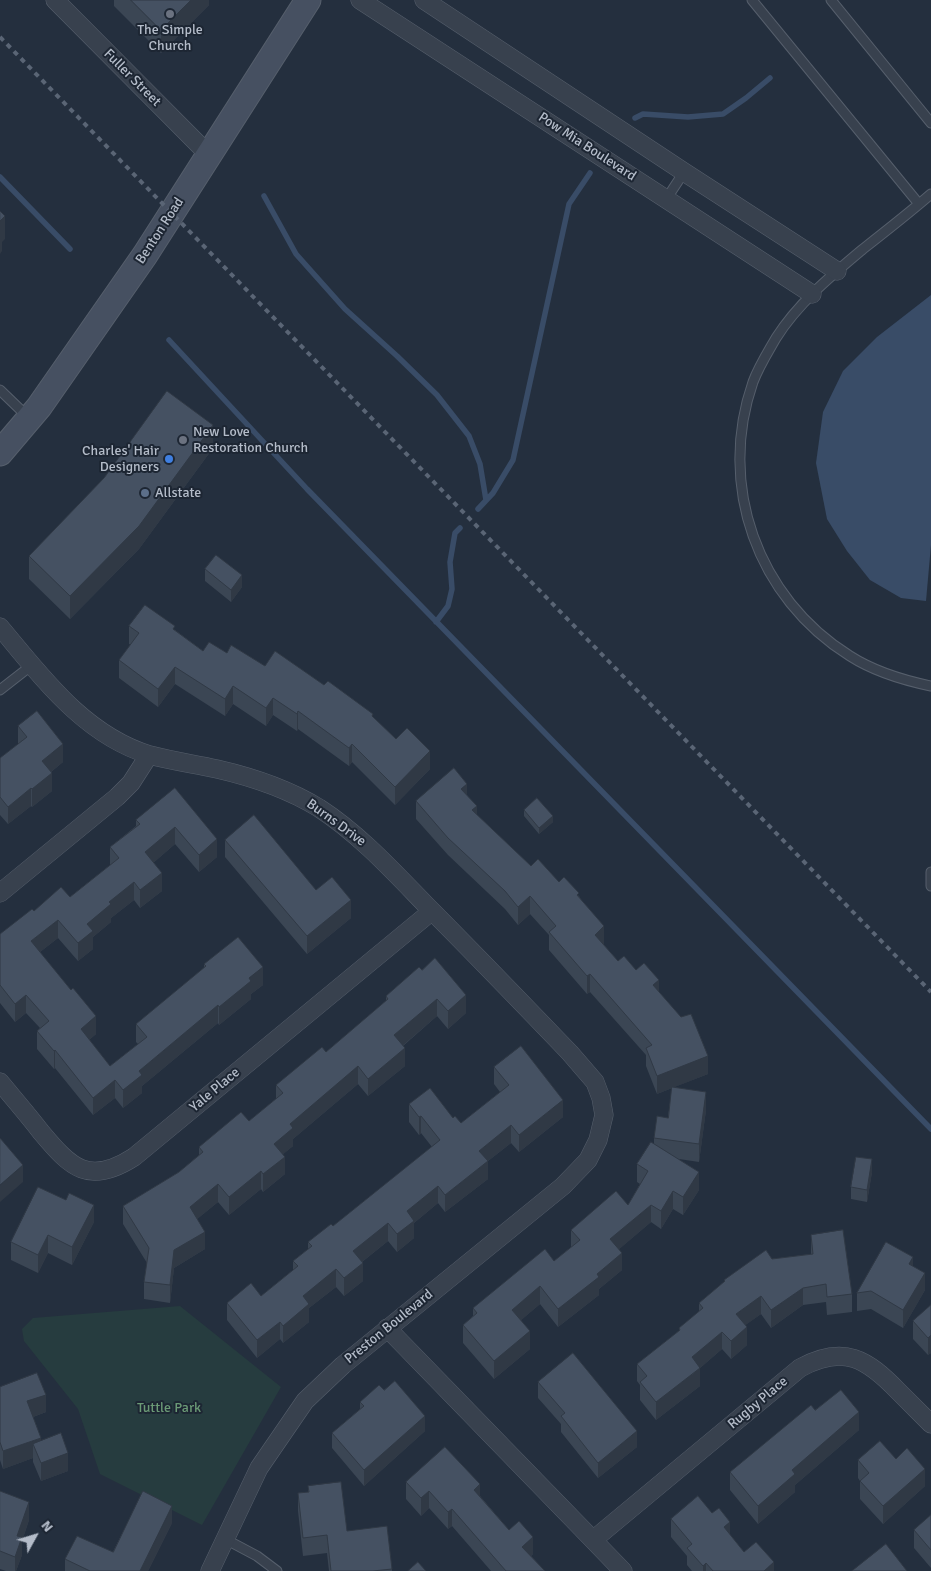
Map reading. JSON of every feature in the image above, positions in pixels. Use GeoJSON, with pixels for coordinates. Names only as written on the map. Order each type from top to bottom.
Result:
{"type":"FeatureCollection","features":[{"type":"Feature","properties":{"kind":"main road","name":"Benton Road"},"geometry":{"type":"LineString","coordinates":[[0,453],[39,407],[145,255],[308,0]]}},
{"type":"Feature","properties":{"kind":"street","name":"Fuller Street"},"geometry":{"type":"LineString","coordinates":[[55,0],[209,155]]}},
{"type":"Feature","properties":{"kind":"street","name":"Pow Mia Boulevard"},"geometry":{"type":"LineString","coordinates":[[360,0],[812,294]]}},
{"type":"Feature","properties":{"kind":"street"},"geometry":{"type":"LineString","coordinates":[[424,0],[684,172],[838,271]]}},
{"type":"Feature","properties":{"kind":"street","name":"Burns Drive"},"geometry":{"type":"LineString","coordinates":[[0,626],[57,694],[86,721],[123,744],[149,755],[218,769],[276,787],[302,799],[342,824],[364,842],[585,1069],[595,1082],[601,1098],[604,1115]]}},
{"type":"Feature","properties":{"kind":"street"},"geometry":{"type":"LineString","coordinates":[[0,893],[117,797],[131,784],[149,755]]}},
{"type":"Feature","properties":{"kind":"street","name":"Yale Place"},"geometry":{"type":"LineString","coordinates":[[0,1082],[59,1154],[71,1165],[82,1170],[94,1172],[115,1169],[134,1157],[432,911]]}},
{"type":"Feature","properties":{"kind":"street","name":"Preston Boulevard"},"geometry":{"type":"LineString","coordinates":[[210,1571],[259,1468],[305,1402],[343,1364],[563,1186],[588,1160],[598,1140],[604,1115]]}},
{"type":"Feature","properties":{"kind":"street"},"geometry":{"type":"LineString","coordinates":[[387,1328],[624,1571]]}},
{"type":"Feature","properties":{"kind":"street","name":"Rugby Place"},"geometry":{"type":"LineString","coordinates":[[593,1540],[800,1368],[818,1359],[837,1356],[863,1361],[877,1370],[931,1424]]}},
{"type":"Feature","properties":{"kind":"lane"},"geometry":{"type":"LineString","coordinates":[[752,0],[919,204]]}},
{"type":"Feature","properties":{"kind":"lane"},"geometry":{"type":"LineString","coordinates":[[831,0],[931,123]]}},
{"type":"Feature","properties":{"kind":"lane"},"geometry":{"type":"LineString","coordinates":[[667,198],[684,172]]}},
{"type":"Feature","properties":{"kind":"lane"},"geometry":{"type":"LineString","coordinates":[[931,194],[812,294],[789,320],[761,365],[754,381],[744,417],[740,453],[742,491],[750,528],[766,567],[779,589],[820,635],[851,657],[865,665],[901,679],[931,686]]}},
{"type":"Feature","properties":{"kind":"lane"},"geometry":{"type":"LineString","coordinates":[[0,390],[29,418]]}},
{"type":"Feature","properties":{"kind":"lane"},"geometry":{"type":"LineString","coordinates":[[0,690],[32,665]]}},
{"type":"Feature","properties":{"kind":"lane"},"geometry":{"type":"LineString","coordinates":[[931,872],[931,886]]}},
{"type":"Feature","properties":{"kind":"lane"},"geometry":{"type":"LineString","coordinates":[[225,1539],[257,1556],[277,1571]]}},
{"type":"Feature","properties":{"kind":"green space","name":"Tuttle Park"},"geometry":{"type":"Polygon","coordinates":[[[180,1306],[281,1387],[202,1525],[100,1474],[78,1409],[24,1341],[22,1329],[33,1318],[180,1306]]]}},
{"type":"Feature","properties":{"kind":"water"},"geometry":{"type":"Polygon","coordinates":[[[931,295],[931,545],[926,601],[901,598],[870,580],[847,551],[827,519],[816,463],[823,412],[843,371],[877,337],[931,295]]]}},
{"type":"Feature","properties":{"kind":"building"},"geometry":{"type":"Polygon","coordinates":[[[131,0],[191,0],[161,30],[131,0]]]}},
{"type":"Feature","properties":{"kind":"building"},"geometry":{"type":"Polygon","coordinates":[[[0,211],[5,216],[0,221],[0,211]]]}},
{"type":"Feature","properties":{"kind":"building"},"geometry":{"type":"Polygon","coordinates":[[[167,391],[213,425],[139,526],[70,596],[29,556],[104,478],[167,391]]]}},
{"type":"Feature","properties":{"kind":"building"},"geometry":{"type":"Polygon","coordinates":[[[216,555],[242,575],[231,590],[205,569],[216,555]]]}},
{"type":"Feature","properties":{"kind":"building"},"geometry":{"type":"Polygon","coordinates":[[[145,605],[175,626],[173,629],[203,651],[209,642],[227,653],[231,645],[265,666],[275,651],[324,685],[328,681],[373,714],[372,716],[396,739],[407,728],[430,751],[395,787],[352,744],[349,748],[298,711],[297,714],[273,698],[266,708],[233,686],[225,699],[175,667],[158,689],[119,660],[139,633],[129,626],[145,605]]]}},
{"type":"Feature","properties":{"kind":"building"},"geometry":{"type":"Polygon","coordinates":[[[37,711],[63,744],[42,761],[52,773],[8,807],[0,797],[0,758],[27,737],[18,726],[37,711]]]}},
{"type":"Feature","properties":{"kind":"building"},"geometry":{"type":"Polygon","coordinates":[[[454,768],[467,784],[461,789],[477,806],[472,810],[531,866],[538,859],[559,882],[564,877],[579,893],[577,895],[604,926],[595,935],[618,961],[624,956],[636,970],[644,963],[659,980],[653,985],[681,1017],[691,1014],[708,1056],[657,1076],[646,1048],[652,1045],[590,974],[587,976],[549,932],[556,926],[530,896],[518,907],[505,891],[448,838],[416,801],[454,768]]]}},
{"type":"Feature","properties":{"kind":"building"},"geometry":{"type":"Polygon","coordinates":[[[175,788],[217,839],[199,855],[175,827],[145,852],[162,873],[140,890],[134,882],[109,902],[111,904],[87,924],[93,931],[78,943],[58,920],[31,941],[71,990],[73,988],[96,1016],[81,1029],[110,1066],[147,1037],[136,1024],[206,966],[204,964],[238,937],[263,967],[249,978],[251,981],[219,1007],[218,1005],[139,1071],[142,1075],[123,1090],[115,1080],[93,1098],[55,1050],[37,1031],[49,1021],[26,995],[15,1004],[0,985],[0,934],[32,909],[34,911],[61,887],[70,897],[119,858],[110,847],[140,824],[136,820],[175,788]]]}},
{"type":"Feature","properties":{"kind":"building"},"geometry":{"type":"Polygon","coordinates":[[[537,798],[553,816],[539,828],[524,810],[537,798]]]}},
{"type":"Feature","properties":{"kind":"building"},"geometry":{"type":"Polygon","coordinates":[[[254,815],[316,890],[332,877],[351,900],[307,936],[225,840],[254,815]]]}},
{"type":"Feature","properties":{"kind":"building"},"geometry":{"type":"Polygon","coordinates":[[[435,958],[466,995],[448,1011],[437,999],[394,1035],[405,1048],[368,1079],[358,1066],[290,1124],[293,1128],[274,1144],[285,1157],[263,1174],[261,1171],[229,1197],[218,1184],[190,1207],[205,1232],[174,1250],[170,1285],[144,1282],[149,1248],[123,1206],[179,1172],[203,1152],[199,1147],[241,1112],[249,1121],[283,1093],[276,1085],[322,1047],[326,1052],[388,999],[386,996],[419,967],[422,970],[435,958]]]}},
{"type":"Feature","properties":{"kind":"building"},"geometry":{"type":"Polygon","coordinates":[[[521,1046],[563,1100],[519,1135],[511,1125],[479,1151],[488,1161],[445,1195],[438,1186],[407,1211],[414,1221],[397,1234],[388,1223],[353,1251],[363,1263],[344,1278],[336,1269],[303,1296],[309,1304],[283,1326],[280,1322],[257,1340],[227,1303],[251,1283],[261,1296],[298,1266],[293,1261],[312,1246],[308,1242],[331,1224],[333,1226],[440,1140],[409,1104],[430,1088],[453,1118],[455,1116],[461,1123],[509,1085],[494,1067],[521,1046]]]}},
{"type":"Feature","properties":{"kind":"building"},"geometry":{"type":"Polygon","coordinates":[[[672,1087],[706,1092],[699,1144],[654,1138],[657,1116],[668,1118],[672,1087]]]}},
{"type":"Feature","properties":{"kind":"building"},"geometry":{"type":"Polygon","coordinates":[[[0,1138],[23,1165],[0,1185],[0,1138]]]}},
{"type":"Feature","properties":{"kind":"building"},"geometry":{"type":"Polygon","coordinates":[[[651,1142],[699,1172],[683,1197],[673,1191],[661,1211],[651,1205],[610,1239],[622,1253],[597,1274],[599,1277],[558,1309],[540,1286],[512,1310],[530,1331],[494,1361],[463,1325],[477,1313],[473,1308],[545,1249],[554,1261],[580,1240],[571,1230],[616,1191],[628,1205],[648,1171],[637,1164],[651,1142]]]}},
{"type":"Feature","properties":{"kind":"building"},"geometry":{"type":"Polygon","coordinates":[[[856,1157],[872,1159],[867,1190],[851,1187],[856,1157]]]}},
{"type":"Feature","properties":{"kind":"building"},"geometry":{"type":"Polygon","coordinates":[[[38,1187],[66,1200],[69,1193],[94,1205],[72,1247],[48,1235],[38,1255],[11,1242],[38,1187]]]}},
{"type":"Feature","properties":{"kind":"building"},"geometry":{"type":"Polygon","coordinates":[[[843,1230],[852,1294],[827,1297],[826,1284],[803,1288],[771,1310],[761,1296],[736,1314],[747,1327],[731,1341],[722,1332],[692,1357],[700,1368],[656,1402],[640,1382],[647,1376],[637,1364],[680,1330],[679,1328],[703,1308],[699,1303],[724,1280],[766,1250],[772,1259],[813,1254],[811,1235],[843,1230]]]}},
{"type":"Feature","properties":{"kind":"building"},"geometry":{"type":"Polygon","coordinates":[[[886,1242],[913,1257],[909,1264],[925,1273],[903,1310],[871,1291],[857,1293],[886,1242]]]}},
{"type":"Feature","properties":{"kind":"building"},"geometry":{"type":"Polygon","coordinates":[[[931,1305],[931,1335],[928,1338],[913,1321],[931,1305]]]}},
{"type":"Feature","properties":{"kind":"building"},"geometry":{"type":"Polygon","coordinates":[[[573,1353],[637,1431],[598,1463],[561,1416],[565,1413],[538,1382],[573,1353]]]}},
{"type":"Feature","properties":{"kind":"building"},"geometry":{"type":"Polygon","coordinates":[[[37,1373],[46,1395],[27,1401],[41,1438],[3,1451],[0,1442],[0,1387],[37,1373]]]}},
{"type":"Feature","properties":{"kind":"building"},"geometry":{"type":"Polygon","coordinates":[[[395,1381],[425,1416],[364,1470],[332,1433],[364,1406],[360,1402],[379,1385],[384,1390],[395,1381]]]}},
{"type":"Feature","properties":{"kind":"building"},"geometry":{"type":"Polygon","coordinates":[[[841,1390],[859,1412],[792,1470],[795,1474],[758,1506],[730,1472],[811,1405],[815,1410],[841,1390]]]}},
{"type":"Feature","properties":{"kind":"building"},"geometry":{"type":"Polygon","coordinates":[[[61,1433],[68,1453],[41,1463],[33,1444],[61,1433]]]}},
{"type":"Feature","properties":{"kind":"building"},"geometry":{"type":"Polygon","coordinates":[[[880,1441],[896,1459],[907,1448],[925,1469],[883,1506],[860,1481],[869,1473],[858,1460],[880,1441]]]}},
{"type":"Feature","properties":{"kind":"building"},"geometry":{"type":"Polygon","coordinates":[[[445,1447],[480,1484],[474,1490],[509,1530],[519,1521],[533,1537],[522,1547],[545,1571],[506,1571],[452,1509],[448,1512],[429,1491],[421,1498],[406,1482],[445,1447]]]}},
{"type":"Feature","properties":{"kind":"building"},"geometry":{"type":"Polygon","coordinates":[[[341,1482],[347,1531],[387,1526],[392,1569],[331,1571],[327,1535],[303,1538],[298,1493],[309,1492],[308,1486],[341,1482]]]}},
{"type":"Feature","properties":{"kind":"building"},"geometry":{"type":"Polygon","coordinates":[[[0,1491],[29,1502],[17,1536],[22,1537],[15,1557],[0,1551],[0,1491]]]}},
{"type":"Feature","properties":{"kind":"building"},"geometry":{"type":"Polygon","coordinates":[[[143,1491],[172,1506],[140,1571],[90,1571],[65,1559],[77,1536],[113,1552],[143,1491]]]}},
{"type":"Feature","properties":{"kind":"building"},"geometry":{"type":"Polygon","coordinates":[[[698,1496],[712,1513],[719,1508],[730,1522],[724,1527],[744,1552],[756,1542],[774,1562],[764,1571],[713,1571],[706,1563],[703,1566],[687,1548],[692,1544],[671,1519],[698,1496]]]}},
{"type":"Feature","properties":{"kind":"building"},"geometry":{"type":"Polygon","coordinates":[[[931,1515],[931,1550],[914,1530],[931,1515]]]}},
{"type":"Feature","properties":{"kind":"building"},"geometry":{"type":"Polygon","coordinates":[[[886,1544],[907,1571],[852,1571],[886,1544]]]}},
{"type":"Feature","properties":{"kind":"building"},"geometry":{"type":"Polygon","coordinates":[[[418,1562],[426,1571],[408,1571],[418,1562]]]}},
{"type":"Feature","properties":{"kind":"waterway"},"geometry":{"type":"LineString","coordinates":[[635,118],[643,114],[688,117],[723,114],[770,78]]}},
{"type":"Feature","properties":{"kind":"waterway"},"geometry":{"type":"LineString","coordinates":[[478,509],[493,493],[513,460],[569,204],[590,173]]}},
{"type":"Feature","properties":{"kind":"waterway"},"geometry":{"type":"LineString","coordinates":[[0,177],[70,249]]}},
{"type":"Feature","properties":{"kind":"waterway"},"geometry":{"type":"LineString","coordinates":[[264,196],[296,254],[345,309],[437,395],[469,436],[480,464],[486,500]]}},
{"type":"Feature","properties":{"kind":"waterway"},"geometry":{"type":"LineString","coordinates":[[169,340],[307,489],[931,1129]]}},
{"type":"Feature","properties":{"kind":"waterway"},"geometry":{"type":"LineString","coordinates":[[436,622],[448,606],[452,589],[450,562],[455,533],[460,528]]}},
{"type":"Feature","properties":{"kind":"railway"},"geometry":{"type":"LineString","coordinates":[[0,37],[931,992]]}},
{"type":"Feature","properties":{"kind":"place","name":"The Simple Church"},"geometry":{"type":"Point","coordinates":[170,14]}},
{"type":"Feature","properties":{"kind":"place","name":"New Love Restoration Church"},"geometry":{"type":"Point","coordinates":[183,440]}},
{"type":"Feature","properties":{"kind":"place","name":"Charles' Hair Designers"},"geometry":{"type":"Point","coordinates":[169,459]}},
{"type":"Feature","properties":{"kind":"place","name":"Allstate"},"geometry":{"type":"Point","coordinates":[145,493]}}]}
